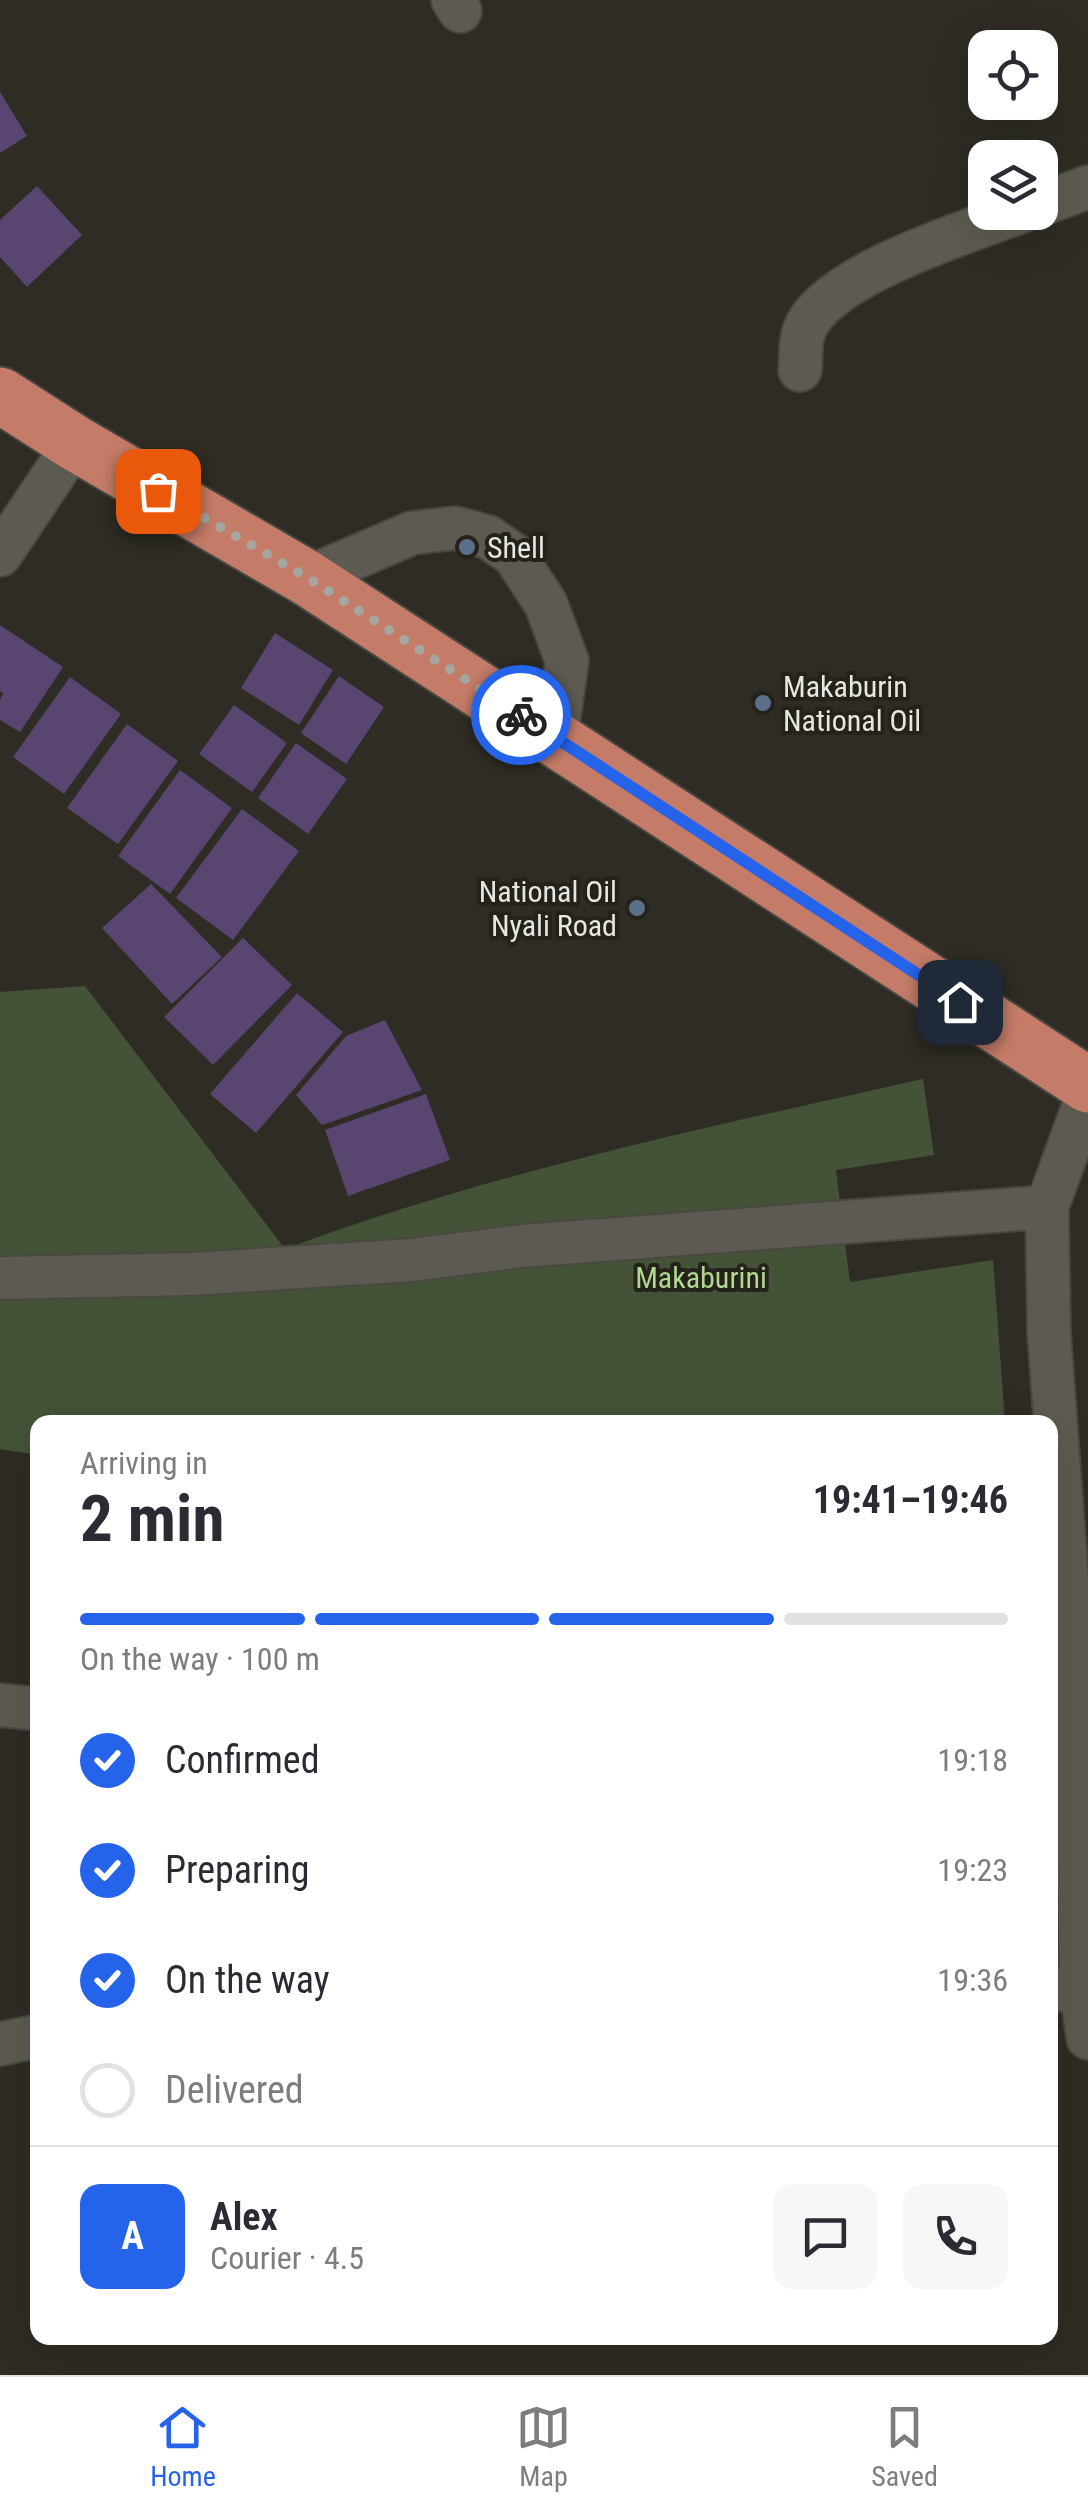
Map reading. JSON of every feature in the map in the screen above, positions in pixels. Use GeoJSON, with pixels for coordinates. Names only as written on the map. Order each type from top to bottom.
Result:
{"type":"FeatureCollection","features":[{"type":"Feature","properties":{"kind":"highway"},"geometry":{"type":"LineString","coordinates":[[0,395],[308,578],[1088,1085]]}},
{"type":"Feature","properties":{"kind":"street"},"geometry":{"type":"LineString","coordinates":[[1058,198],[1088,187]]}},
{"type":"Feature","properties":{"kind":"street"},"geometry":{"type":"LineString","coordinates":[[800,370],[804,331],[821,304],[904,256],[973,230]]}},
{"type":"Feature","properties":{"kind":"street"},"geometry":{"type":"LineString","coordinates":[[0,555],[75,443]]}},
{"type":"Feature","properties":{"kind":"street"},"geometry":{"type":"LineString","coordinates":[[308,578],[412,533],[455,528],[488,537],[514,556],[546,604],[567,661],[556,738]]}},
{"type":"Feature","properties":{"kind":"street"},"geometry":{"type":"LineString","coordinates":[[1056,1415],[1049,1333],[1047,1207],[1088,1094]]}},
{"type":"Feature","properties":{"kind":"street"},"geometry":{"type":"LineString","coordinates":[[0,1278],[192,1274],[394,1262],[522,1246],[1047,1207]]}},
{"type":"Feature","properties":{"kind":"street"},"geometry":{"type":"LineString","coordinates":[[1058,1435],[1083,1718],[1065,1989],[1088,2038]]}},
{"type":"Feature","properties":{"kind":"street"},"geometry":{"type":"LineString","coordinates":[[0,1705],[30,1709]]}},
{"type":"Feature","properties":{"kind":"street"},"geometry":{"type":"LineString","coordinates":[[0,2044],[30,2038]]}},
{"type":"Feature","properties":{"kind":"green space","name":"Makaburini"},"geometry":{"type":"Polygon","coordinates":[[[85,986],[285,1249],[521,1174],[923,1079],[934,1155],[836,1170],[850,1282],[993,1260],[1004,1415],[30,1415],[30,1454],[0,1449],[0,992],[85,986]]]}},
{"type":"Feature","properties":{"kind":"building"},"geometry":{"type":"Polygon","coordinates":[[[0,92],[27,136],[0,153],[0,92]]]}},
{"type":"Feature","properties":{"kind":"building"},"geometry":{"type":"Polygon","coordinates":[[[37,186],[82,235],[27,287],[0,257],[0,220],[37,186]]]}},
{"type":"Feature","properties":{"kind":"building"},"geometry":{"type":"Polygon","coordinates":[[[0,625],[63,667],[20,732],[0,720],[0,625]]]}},
{"type":"Feature","properties":{"kind":"building"},"geometry":{"type":"Polygon","coordinates":[[[275,633],[333,670],[299,725],[241,688],[275,633]]]}},
{"type":"Feature","properties":{"kind":"building"},"geometry":{"type":"Polygon","coordinates":[[[339,676],[384,707],[346,764],[301,733],[339,676]]]}},
{"type":"Feature","properties":{"kind":"building"},"geometry":{"type":"Polygon","coordinates":[[[70,677],[121,714],[64,794],[13,757],[70,677]]]}},
{"type":"Feature","properties":{"kind":"building"},"geometry":{"type":"Polygon","coordinates":[[[234,705],[287,743],[252,792],[199,754],[234,705]]]}},
{"type":"Feature","properties":{"kind":"building"},"geometry":{"type":"Polygon","coordinates":[[[127,724],[178,761],[118,844],[67,808],[127,724]]]}},
{"type":"Feature","properties":{"kind":"building"},"geometry":{"type":"Polygon","coordinates":[[[296,743],[347,779],[308,834],[258,798],[296,743]]]}},
{"type":"Feature","properties":{"kind":"building"},"geometry":{"type":"Polygon","coordinates":[[[180,770],[232,808],[170,894],[118,856],[180,770]]]}},
{"type":"Feature","properties":{"kind":"building"},"geometry":{"type":"Polygon","coordinates":[[[242,809],[299,851],[233,940],[176,898],[242,809]]]}},
{"type":"Feature","properties":{"kind":"building"},"geometry":{"type":"Polygon","coordinates":[[[151,884],[222,957],[172,1004],[102,928],[151,884]]]}},
{"type":"Feature","properties":{"kind":"building"},"geometry":{"type":"Polygon","coordinates":[[[243,938],[292,985],[213,1065],[164,1017],[243,938]]]}},
{"type":"Feature","properties":{"kind":"building"},"geometry":{"type":"Polygon","coordinates":[[[297,993],[343,1032],[256,1133],[210,1094],[297,993]]]}},
{"type":"Feature","properties":{"kind":"building"},"geometry":{"type":"Polygon","coordinates":[[[385,1020],[422,1090],[322,1125],[296,1095],[346,1036],[385,1020]]]}},
{"type":"Feature","properties":{"kind":"building"},"geometry":{"type":"Polygon","coordinates":[[[426,1094],[450,1160],[348,1196],[325,1130],[426,1094]]]}},
{"type":"Feature","properties":{"kind":"way so far"},"geometry":{"type":"LineString","coordinates":[[158,491],[308,578],[521,715]]}},
{"type":"Feature","properties":{"kind":"place","name":"Shell"},"geometry":{"type":"Point","coordinates":[467,547]}},
{"type":"Feature","properties":{"kind":"place","name":"Makaburin National Oil"},"geometry":{"type":"Point","coordinates":[763,703]}},
{"type":"Feature","properties":{"kind":"place","name":"National Oil Nyali Road"},"geometry":{"type":"Point","coordinates":[637,908]}},
{"type":"Feature","properties":{"kind":"route"},"geometry":{"type":"LineString","coordinates":[[521,715],[960,1002]]}}]}
